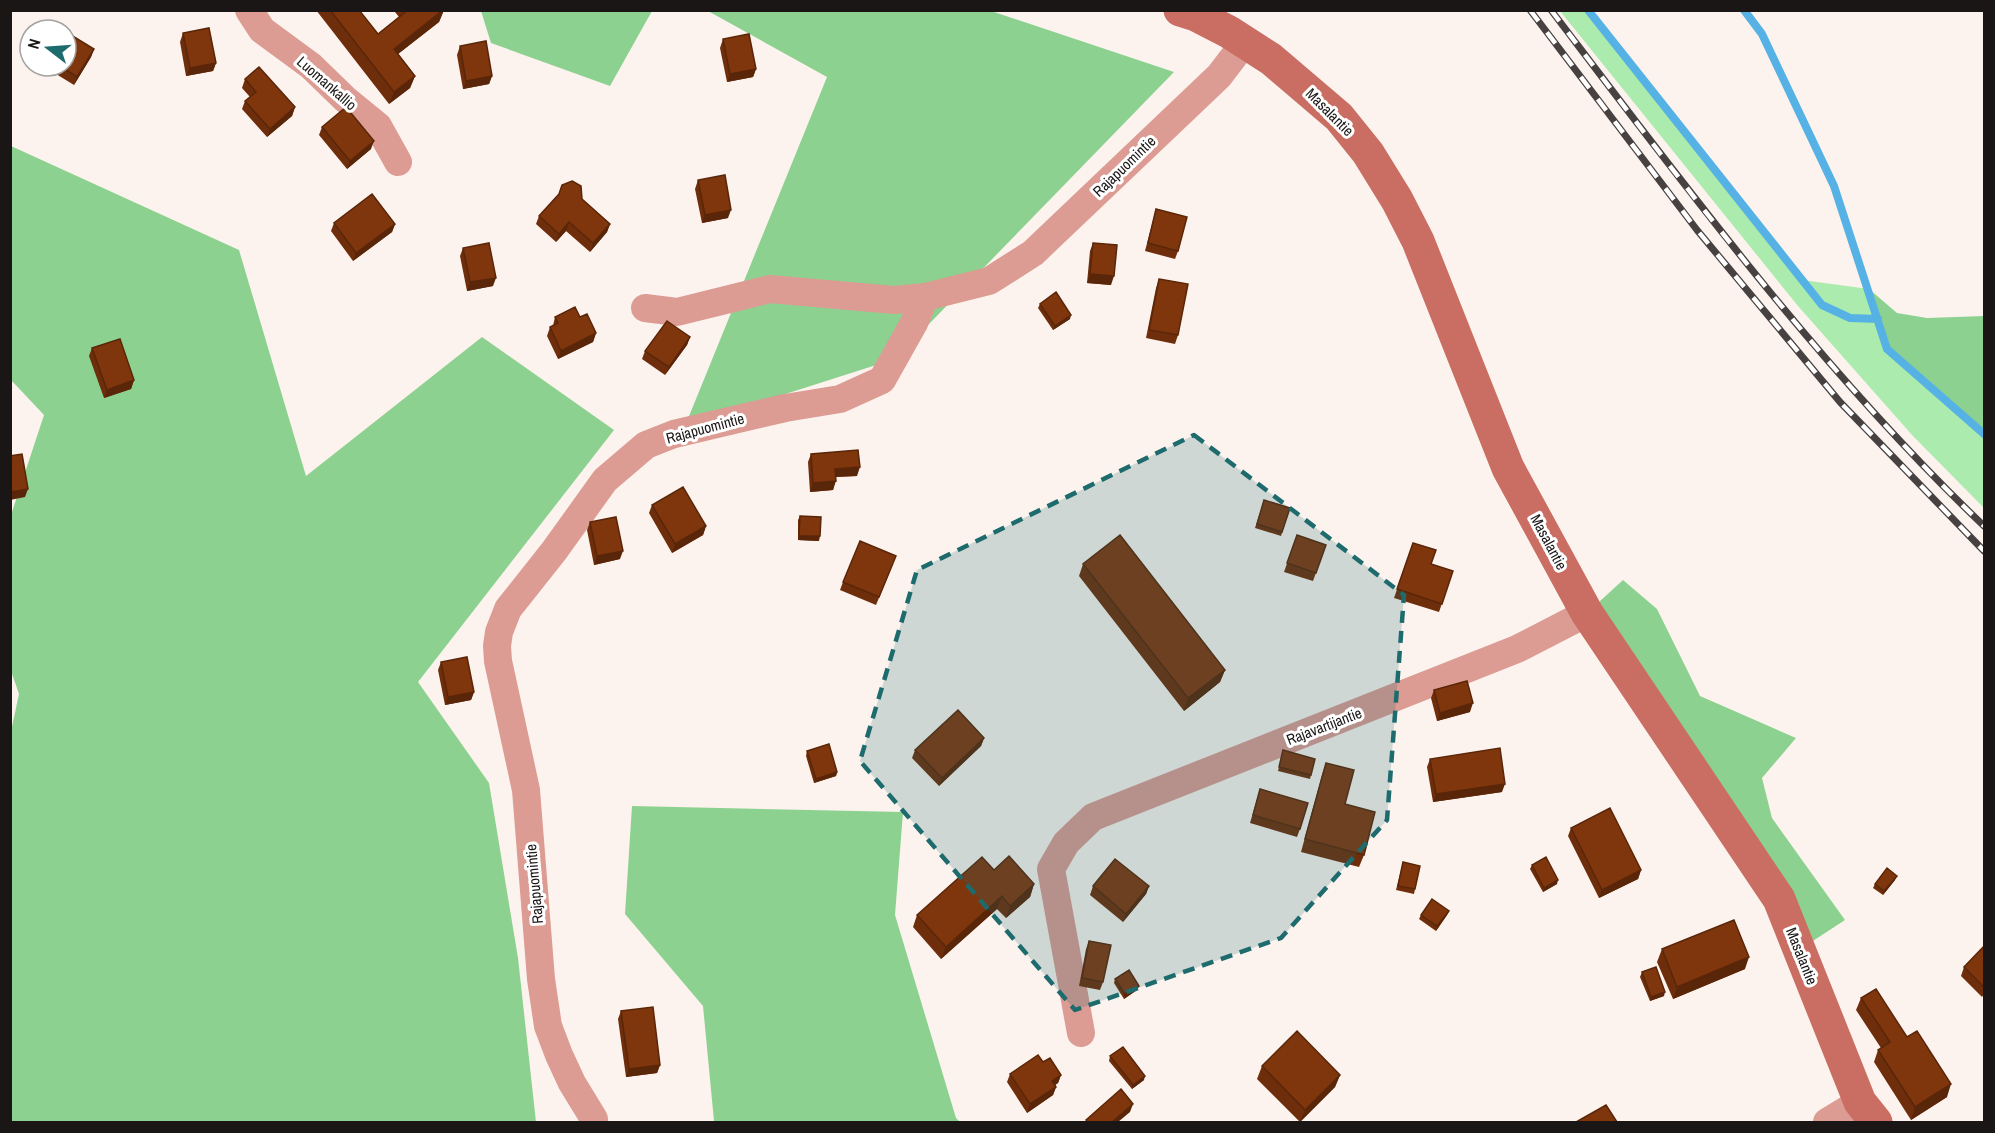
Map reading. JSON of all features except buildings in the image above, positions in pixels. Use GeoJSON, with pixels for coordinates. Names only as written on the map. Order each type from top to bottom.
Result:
{"type":"FeatureCollection","features":[{"type":"Feature","properties":{"kind":"street","name":"Luomankallio"},"geometry":{"type":"LineString","coordinates":[[249,10],[262,30],[311,66],[345,99],[378,126],[398,162]]}},
{"type":"Feature","properties":{"kind":"street","name":"Masalantie"},"geometry":{"type":"LineString","coordinates":[[1192,12],[1271,59],[1339,117],[1368,153],[1397,200],[1418,241],[1508,468],[1587,613],[1779,899],[1868,1112]]}},
{"type":"Feature","properties":{"kind":"street","name":"Rajapuomintie"},"geometry":{"type":"LineString","coordinates":[[594,1119],[572,1083],[548,1026],[541,979],[526,790],[496,646],[502,620],[508,609],[554,551],[605,480],[646,445],[674,434],[785,408],[840,399],[882,380],[914,323],[924,297],[989,281],[1033,253],[1219,76],[1245,42]]}},
{"type":"Feature","properties":{"kind":"street"},"geometry":{"type":"LineString","coordinates":[[645,308],[677,312],[770,289],[894,300],[924,297]]}},
{"type":"Feature","properties":{"kind":"street","name":"Rajavartijantie"},"geometry":{"type":"LineString","coordinates":[[1081,1033],[1051,869],[1066,843],[1093,817],[1517,650],[1587,613]]}},
{"type":"Feature","properties":{"kind":"street"},"geometry":{"type":"LineString","coordinates":[[1827,1122],[1868,1112]]}},
{"type":"Feature","properties":{"kind":"highlighted area"},"geometry":{"type":"Polygon","coordinates":[[[1194,435],[1404,595],[1387,820],[1281,938],[1075,1010],[860,761],[917,570],[1194,435]]]}},
{"type":"Feature","properties":{"kind":"green space"},"geometry":{"type":"Polygon","coordinates":[[[481,10],[652,11],[610,86],[491,43],[481,10]]]}},
{"type":"Feature","properties":{"kind":"green space"},"geometry":{"type":"Polygon","coordinates":[[[708,11],[991,11],[1174,72],[895,359],[685,426],[827,77],[708,11]]]}},
{"type":"Feature","properties":{"kind":"green space"},"geometry":{"type":"Polygon","coordinates":[[[1560,11],[1588,11],[1802,280],[1869,289],[1887,349],[1984,434],[1984,508],[1912,435],[1798,306],[1560,11]]]}},
{"type":"Feature","properties":{"kind":"green space"},"geometry":{"type":"Polygon","coordinates":[[[11,146],[239,250],[306,476],[482,337],[614,430],[418,682],[489,783],[518,958],[536,1122],[11,1122],[10,736],[19,694],[10,668],[11,515],[44,415],[11,380],[11,146]]]}},
{"type":"Feature","properties":{"kind":"green space"},"geometry":{"type":"Polygon","coordinates":[[[1869,289],[1897,313],[1927,318],[1984,316],[1984,434],[1887,349],[1869,289]]]}},
{"type":"Feature","properties":{"kind":"green space"},"geometry":{"type":"Polygon","coordinates":[[[1623,580],[1657,609],[1700,696],[1796,738],[1762,778],[1772,818],[1845,920],[1799,950],[1587,613],[1623,580]]]}},
{"type":"Feature","properties":{"kind":"green space"},"geometry":{"type":"Polygon","coordinates":[[[632,806],[903,812],[895,915],[956,1118],[960,1122],[707,1122],[714,1121],[703,1006],[625,914],[632,806]]]}},
{"type":"Feature","properties":{"kind":"waterway"},"geometry":{"type":"LineString","coordinates":[[1588,10],[1822,305],[1850,318],[1878,319]]}},
{"type":"Feature","properties":{"kind":"waterway"},"geometry":{"type":"LineString","coordinates":[[1744,10],[1762,34],[1834,186],[1887,349],[1984,434]]}},
{"type":"Feature","properties":{"kind":"railway"},"geometry":{"type":"LineString","coordinates":[[1530,10],[1697,230],[1840,402],[1984,551]]}},
{"type":"Feature","properties":{"kind":"railway"},"geometry":{"type":"LineString","coordinates":[[1551,10],[1705,211],[1812,342],[1924,467],[1984,526]]}}]}
